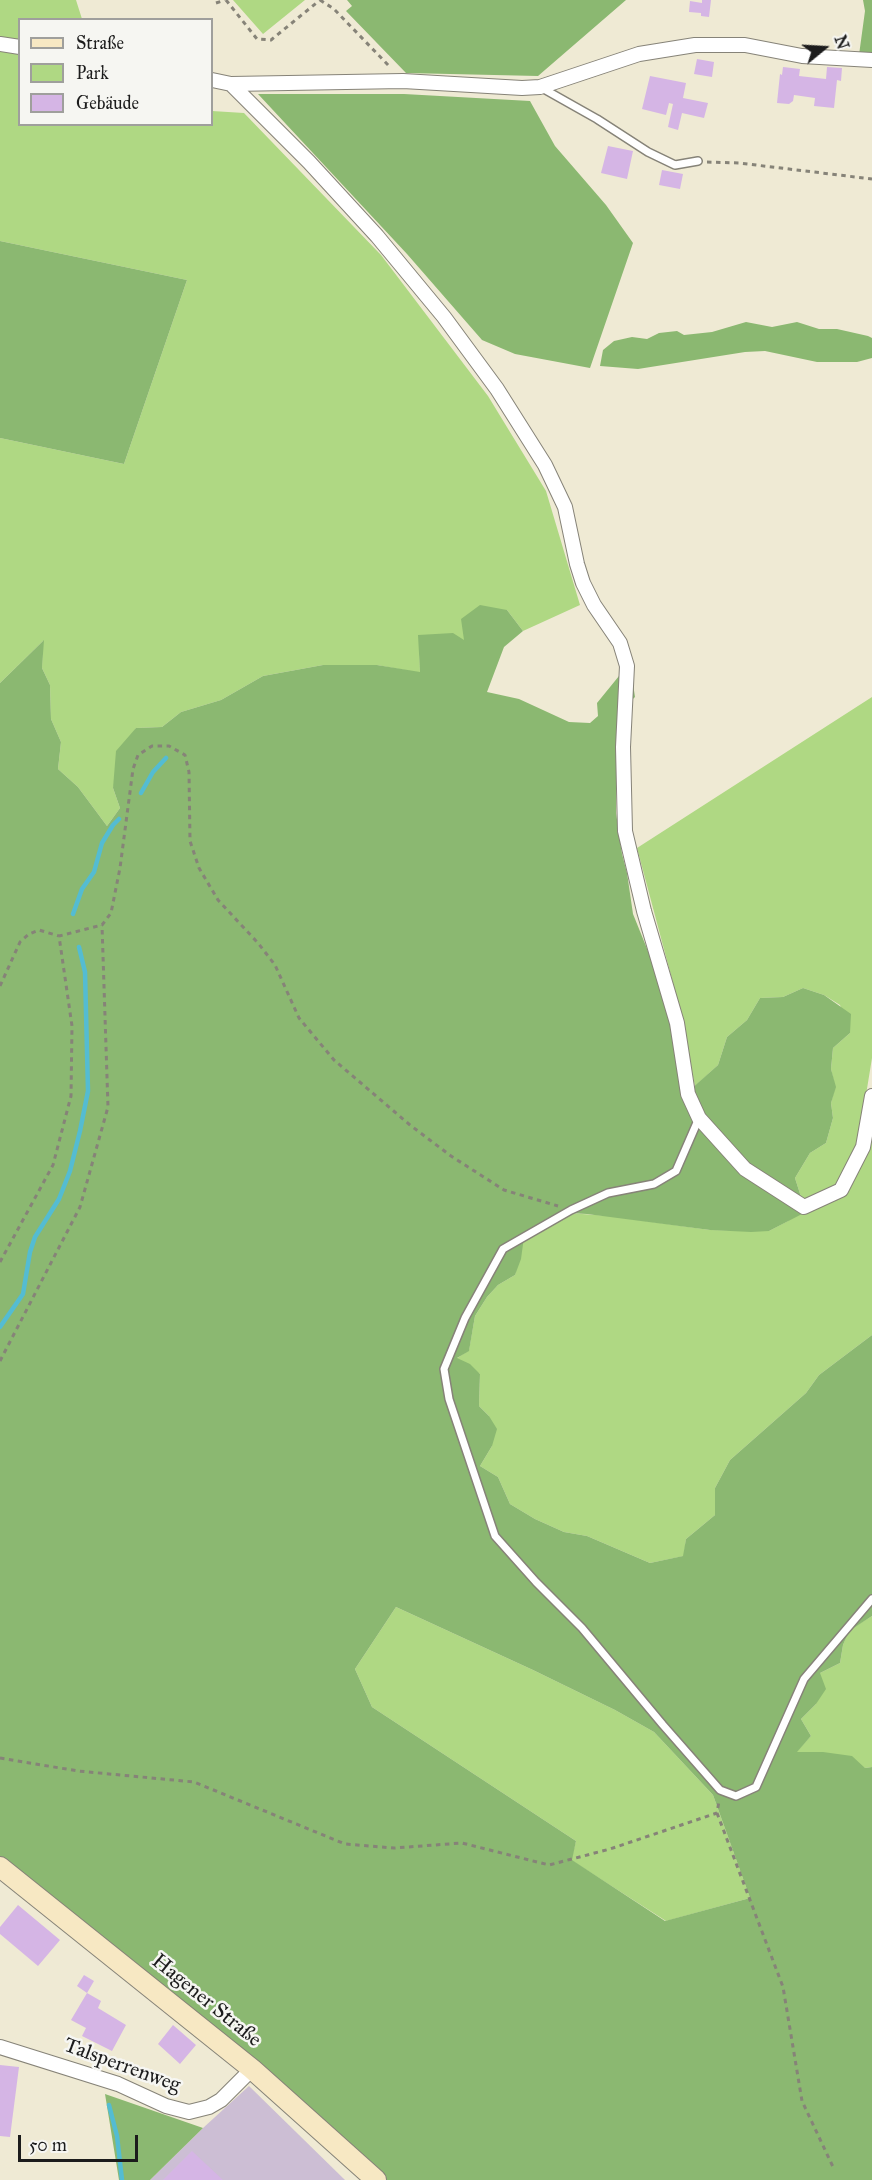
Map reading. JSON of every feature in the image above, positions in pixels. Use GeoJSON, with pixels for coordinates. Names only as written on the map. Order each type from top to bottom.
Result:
{"type":"FeatureCollection","features":[{"type":"Feature","properties":{"kind":"main road","name":"Hagener Straße"},"geometry":{"type":"LineString","coordinates":[[0,1868],[252,2069],[376,2180]]}},
{"type":"Feature","properties":{"kind":"street"},"geometry":{"type":"LineString","coordinates":[[0,44],[18,47]]}},
{"type":"Feature","properties":{"kind":"street"},"geometry":{"type":"LineString","coordinates":[[213,80],[231,84],[403,81],[540,87],[639,54],[695,45],[745,45],[802,56],[872,60]]}},
{"type":"Feature","properties":{"kind":"street"},"geometry":{"type":"LineString","coordinates":[[231,84],[309,162],[378,236],[444,317],[497,388],[545,465],[565,507],[583,583],[594,605],[620,643],[627,666],[623,747],[625,831],[644,911],[676,1023],[688,1094],[699,1118],[745,1169],[804,1207],[841,1190],[863,1147],[872,1096]]}},
{"type":"Feature","properties":{"kind":"street","name":"Talsperrenweg"},"geometry":{"type":"LineString","coordinates":[[0,2047],[118,2084],[166,2106],[189,2112],[208,2107],[221,2100],[252,2069]]}},
{"type":"Feature","properties":{"kind":"lane"},"geometry":{"type":"LineString","coordinates":[[540,87],[597,119],[648,152],[675,165],[698,161]]}},
{"type":"Feature","properties":{"kind":"lane"},"geometry":{"type":"LineString","coordinates":[[699,1118],[676,1171],[654,1184],[608,1193],[571,1210],[503,1250],[465,1318],[444,1369],[449,1399],[495,1536],[536,1582],[582,1628],[720,1790],[736,1796],[756,1787],[804,1679],[872,1599]]}},
{"type":"Feature","properties":{"kind":"path"},"geometry":{"type":"LineString","coordinates":[[216,3],[226,0],[257,39],[271,40],[320,0],[334,9],[403,81]]}},
{"type":"Feature","properties":{"kind":"path"},"geometry":{"type":"LineString","coordinates":[[698,161],[739,163],[872,179]]}},
{"type":"Feature","properties":{"kind":"path"},"geometry":{"type":"LineString","coordinates":[[0,1361],[81,1207],[108,1107],[102,925],[111,913],[135,762],[138,755],[152,746],[170,746],[185,754],[189,772],[190,841],[199,868],[218,900],[275,965],[299,1018],[334,1060],[410,1125],[504,1190],[571,1210]]}},
{"type":"Feature","properties":{"kind":"path"},"geometry":{"type":"LineString","coordinates":[[0,986],[20,942],[28,934],[39,930],[59,936],[102,925]]}},
{"type":"Feature","properties":{"kind":"path"},"geometry":{"type":"LineString","coordinates":[[0,1262],[53,1165],[71,1096],[72,1026],[59,936]]}},
{"type":"Feature","properties":{"kind":"path"},"geometry":{"type":"LineString","coordinates":[[0,1758],[78,1771],[194,1782],[345,1844],[394,1848],[462,1843],[549,1865],[610,1849],[717,1813]]}},
{"type":"Feature","properties":{"kind":"path"},"geometry":{"type":"LineString","coordinates":[[720,1790],[717,1813],[783,1987],[802,2101],[834,2169]]}},
{"type":"Feature","properties":{"kind":"shaded area"},"geometry":{"type":"Polygon","coordinates":[[[249,2086],[345,2180],[150,2180],[203,2128],[249,2086]]]}},
{"type":"Feature","properties":{"kind":"green space"},"geometry":{"type":"Polygon","coordinates":[[[0,0],[76,0],[82,18],[18,18],[18,126],[213,126],[213,111],[244,113],[381,255],[488,396],[546,491],[580,605],[523,631],[507,610],[465,641],[419,635],[420,673],[377,665],[323,665],[263,676],[221,700],[181,712],[162,727],[136,728],[113,788],[120,808],[107,826],[78,787],[58,769],[61,742],[51,719],[50,685],[42,668],[43,641],[0,683],[0,438],[124,464],[187,280],[0,241],[0,0]]]}},
{"type":"Feature","properties":{"kind":"green space"},"geometry":{"type":"Polygon","coordinates":[[[233,0],[305,0],[263,34],[233,0]]]}},
{"type":"Feature","properties":{"kind":"green space"},"geometry":{"type":"Polygon","coordinates":[[[347,0],[626,0],[538,76],[406,73],[346,11],[352,6],[347,0]]]}},
{"type":"Feature","properties":{"kind":"green space"},"geometry":{"type":"Polygon","coordinates":[[[863,0],[872,0],[872,54],[859,55],[865,11],[863,0]]]}},
{"type":"Feature","properties":{"kind":"green space"},"geometry":{"type":"Polygon","coordinates":[[[258,94],[404,94],[530,101],[555,146],[606,205],[633,243],[590,368],[515,354],[482,340],[407,254],[258,94]]]}},
{"type":"Feature","properties":{"kind":"green space"},"geometry":{"type":"Polygon","coordinates":[[[0,241],[187,280],[124,464],[0,438],[0,241]]]}},
{"type":"Feature","properties":{"kind":"green space"},"geometry":{"type":"Polygon","coordinates":[[[746,322],[772,327],[797,322],[819,329],[837,329],[868,336],[872,338],[872,358],[857,362],[817,362],[765,351],[745,352],[638,369],[600,366],[603,350],[614,341],[632,337],[647,339],[659,333],[677,331],[684,335],[712,332],[746,322]]]}},
{"type":"Feature","properties":{"kind":"green space"},"geometry":{"type":"Polygon","coordinates":[[[480,605],[507,610],[523,631],[504,647],[487,692],[519,699],[569,722],[590,723],[598,716],[597,703],[619,676],[633,684],[635,697],[618,713],[616,813],[633,914],[668,1009],[673,1041],[690,1090],[718,1065],[727,1037],[747,1020],[760,998],[783,997],[803,988],[824,995],[851,1014],[850,1033],[833,1048],[831,1069],[836,1087],[831,1103],[833,1118],[826,1143],[810,1153],[795,1178],[802,1200],[802,1214],[769,1231],[751,1232],[710,1230],[587,1214],[568,1213],[553,1216],[540,1229],[524,1237],[521,1259],[515,1275],[498,1285],[487,1297],[475,1316],[469,1351],[457,1358],[470,1364],[480,1374],[479,1406],[497,1429],[492,1446],[480,1466],[498,1477],[510,1504],[535,1519],[564,1532],[587,1536],[650,1563],[683,1556],[686,1539],[715,1515],[715,1488],[730,1460],[806,1393],[819,1375],[872,1335],[872,1616],[849,1631],[843,1645],[840,1663],[820,1673],[826,1689],[816,1704],[801,1719],[811,1736],[797,1752],[823,1752],[852,1756],[865,1768],[872,1767],[872,2180],[376,2180],[0,1870],[0,683],[44,640],[42,668],[50,685],[51,719],[61,742],[58,769],[78,787],[107,826],[120,808],[113,788],[116,751],[136,728],[162,727],[181,712],[221,700],[263,676],[323,665],[377,665],[420,672],[418,635],[453,633],[464,640],[461,619],[480,605]],[[396,1607],[355,1669],[372,1707],[576,1841],[572,1860],[665,1921],[750,1898],[713,1795],[654,1732],[533,1670],[396,1607]]]}},
{"type":"Feature","properties":{"kind":"green space"},"geometry":{"type":"Polygon","coordinates":[[[872,697],[872,1058],[858,1144],[835,1187],[802,1200],[795,1178],[810,1153],[826,1143],[833,1118],[831,1103],[835,1087],[831,1069],[833,1048],[850,1033],[840,1005],[824,995],[803,988],[783,997],[760,998],[747,1020],[727,1037],[718,1065],[695,1086],[673,983],[637,848],[872,697]]]}},
{"type":"Feature","properties":{"kind":"green space"},"geometry":{"type":"Polygon","coordinates":[[[872,1107],[872,1335],[819,1375],[806,1393],[730,1460],[715,1488],[715,1515],[686,1539],[684,1556],[650,1563],[587,1536],[564,1532],[535,1519],[510,1504],[498,1477],[480,1466],[492,1446],[489,1416],[479,1406],[480,1374],[456,1359],[469,1350],[475,1316],[487,1297],[498,1285],[515,1275],[524,1236],[540,1229],[553,1216],[568,1213],[610,1216],[710,1230],[769,1231],[788,1221],[801,1207],[841,1190],[872,1107]]]}},
{"type":"Feature","properties":{"kind":"green space"},"geometry":{"type":"Polygon","coordinates":[[[396,1607],[533,1670],[654,1732],[713,1795],[750,1898],[666,1921],[571,1860],[576,1841],[372,1707],[355,1669],[396,1607]]]}},
{"type":"Feature","properties":{"kind":"green space"},"geometry":{"type":"Polygon","coordinates":[[[872,1616],[872,1767],[865,1768],[796,1752],[811,1736],[801,1719],[816,1704],[820,1673],[840,1663],[843,1645],[849,1630],[872,1616]]]}},
{"type":"Feature","properties":{"kind":"green space"},"geometry":{"type":"Polygon","coordinates":[[[105,2094],[203,2128],[150,2180],[119,2180],[105,2094]]]}},
{"type":"Feature","properties":{"kind":"building"},"geometry":{"type":"Polygon","coordinates":[[[702,0],[711,0],[709,17],[701,16],[701,13],[689,12],[690,1],[702,3],[702,0]]]}},
{"type":"Feature","properties":{"kind":"building"},"geometry":{"type":"Polygon","coordinates":[[[697,59],[714,62],[712,77],[694,74],[697,59]]]}},
{"type":"Feature","properties":{"kind":"building"},"geometry":{"type":"Polygon","coordinates":[[[783,67],[800,69],[799,76],[826,79],[827,67],[842,68],[841,81],[837,80],[834,108],[814,106],[815,98],[794,95],[793,101],[789,104],[777,103],[780,74],[782,75],[783,67]]]}},
{"type":"Feature","properties":{"kind":"building"},"geometry":{"type":"Polygon","coordinates":[[[650,76],[686,83],[683,98],[708,103],[704,118],[682,113],[678,130],[668,127],[673,104],[669,103],[666,115],[642,109],[650,76]]]}},
{"type":"Feature","properties":{"kind":"building"},"geometry":{"type":"Polygon","coordinates":[[[608,146],[633,151],[627,179],[601,173],[608,146]]]}},
{"type":"Feature","properties":{"kind":"building"},"geometry":{"type":"Polygon","coordinates":[[[662,170],[683,174],[680,189],[659,185],[662,170]]]}},
{"type":"Feature","properties":{"kind":"building"},"geometry":{"type":"Polygon","coordinates":[[[18,1905],[60,1940],[38,1966],[0,1934],[0,1927],[18,1905]]]}},
{"type":"Feature","properties":{"kind":"building"},"geometry":{"type":"Polygon","coordinates":[[[84,1975],[94,1981],[87,1993],[77,1986],[84,1975]]]}},
{"type":"Feature","properties":{"kind":"building"},"geometry":{"type":"Polygon","coordinates":[[[87,1993],[101,2001],[98,2008],[126,2025],[112,2051],[82,2036],[86,2028],[71,2020],[87,1993]]]}},
{"type":"Feature","properties":{"kind":"building"},"geometry":{"type":"Polygon","coordinates":[[[173,2025],[196,2045],[180,2064],[158,2044],[173,2025]]]}},
{"type":"Feature","properties":{"kind":"building"},"geometry":{"type":"Polygon","coordinates":[[[0,2065],[19,2067],[10,2137],[0,2136],[0,2065]]]}},
{"type":"Feature","properties":{"kind":"building"},"geometry":{"type":"Polygon","coordinates":[[[192,2151],[223,2180],[163,2180],[192,2151]]]}},
{"type":"Feature","properties":{"kind":"waterway"},"geometry":{"type":"LineString","coordinates":[[141,793],[153,772],[166,758]]}},
{"type":"Feature","properties":{"kind":"waterway"},"geometry":{"type":"LineString","coordinates":[[73,914],[82,889],[94,872],[102,843],[119,819]]}},
{"type":"Feature","properties":{"kind":"waterway"},"geometry":{"type":"LineString","coordinates":[[0,1327],[23,1294],[30,1252],[35,1237],[59,1199],[70,1171],[80,1131],[88,1091],[85,972],[79,947]]}},
{"type":"Feature","properties":{"kind":"waterway"},"geometry":{"type":"LineString","coordinates":[[109,2105],[117,2136],[122,2180]]}}]}
